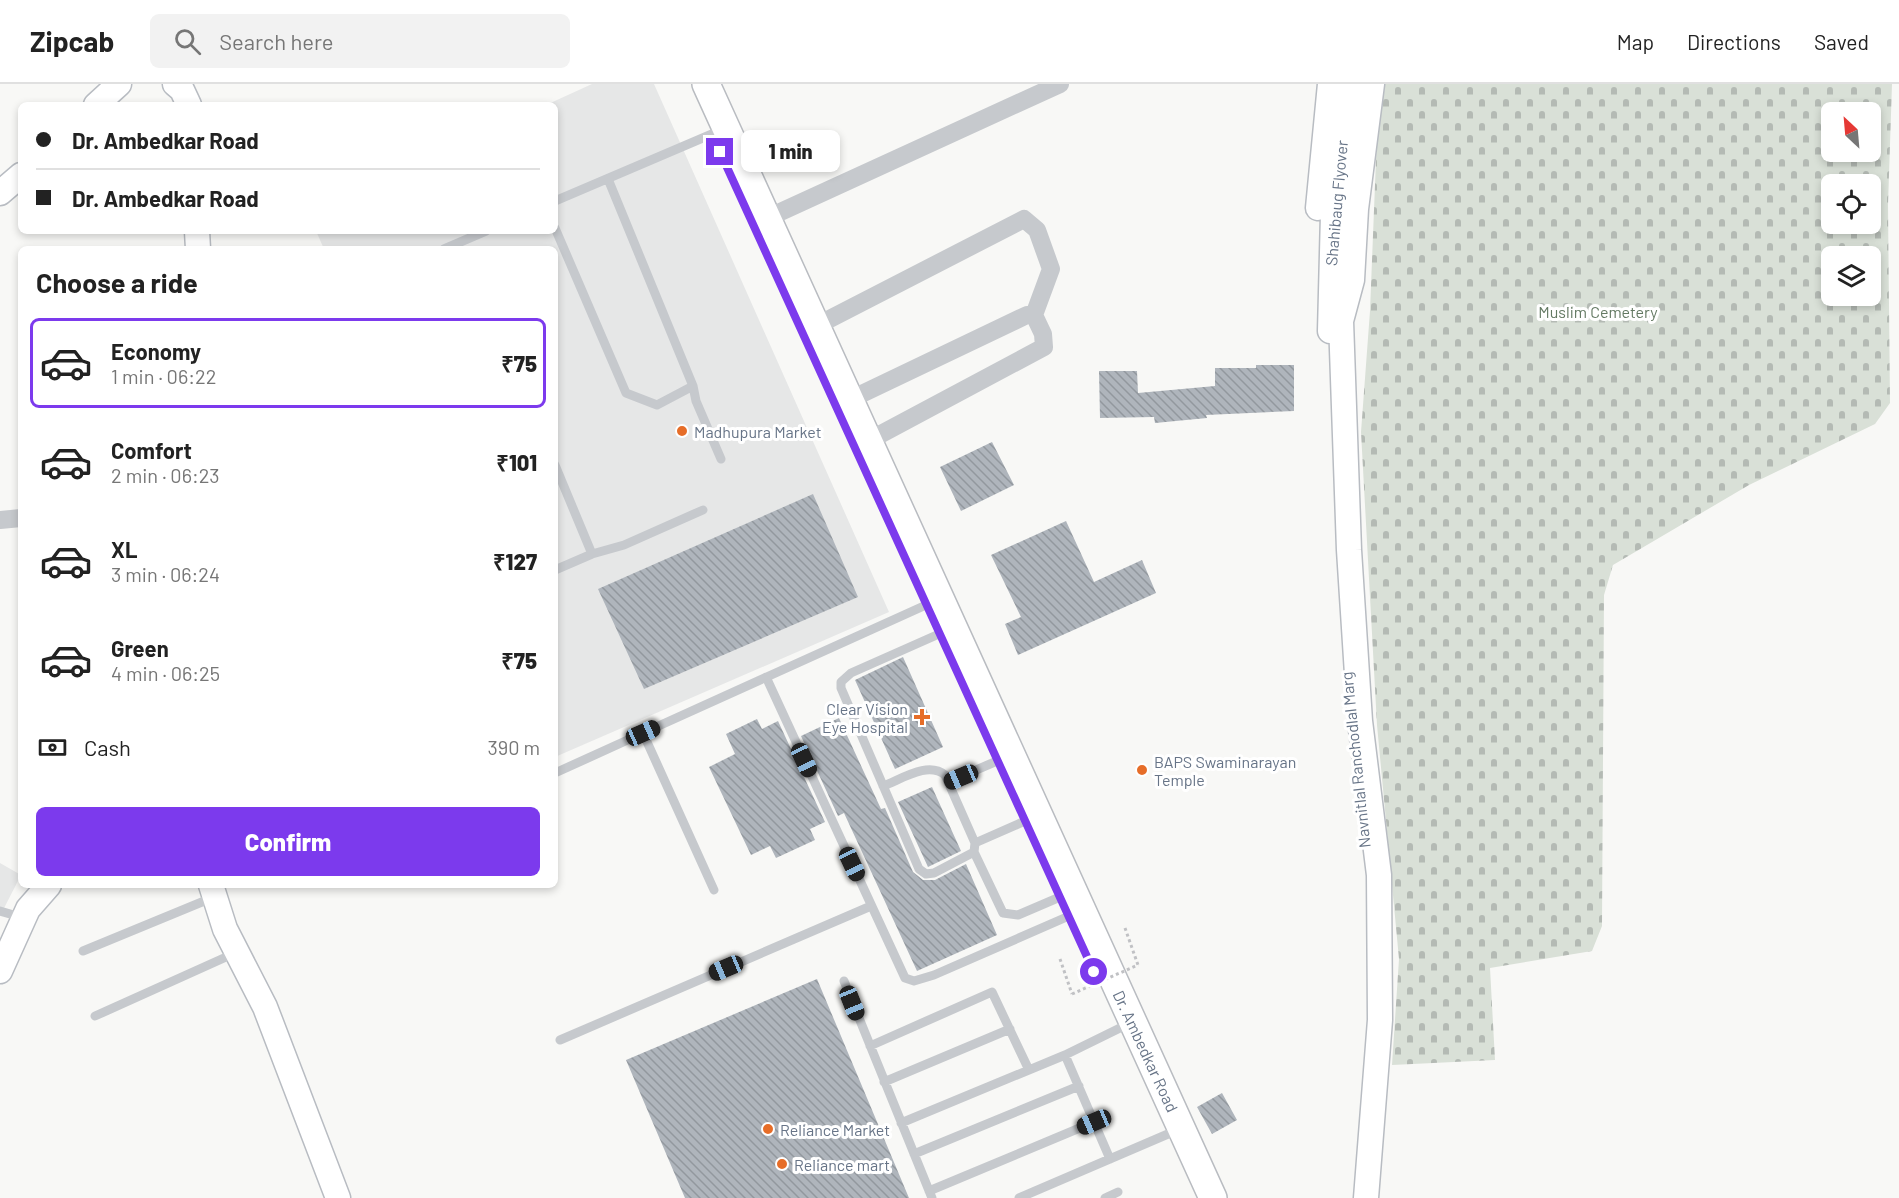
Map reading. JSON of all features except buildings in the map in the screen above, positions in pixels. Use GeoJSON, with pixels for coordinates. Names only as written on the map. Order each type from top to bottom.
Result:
{"type":"FeatureCollection","features":[{"type":"Feature","properties":{"kind":"main road"},"geometry":{"type":"LineString","coordinates":[[99,102],[119,84]]}},
{"type":"Feature","properties":{"kind":"main road"},"geometry":{"type":"LineString","coordinates":[[175,84],[182,90],[188,102]]}},
{"type":"Feature","properties":{"kind":"main road","name":"Dr. Ambedkar Road"},"geometry":{"type":"LineString","coordinates":[[690,84],[1197,1198]]}},
{"type":"Feature","properties":{"kind":"main road","name":"Dr. Ambedkar Road"},"geometry":{"type":"LineString","coordinates":[[706,84],[765,219],[1214,1198]]}},
{"type":"Feature","properties":{"kind":"main road"},"geometry":{"type":"LineString","coordinates":[[1330,84],[1319,193],[1316,283],[1336,321],[1358,687],[1379,875],[1380,1020],[1366,1198]]}},
{"type":"Feature","properties":{"kind":"main road","name":"Shahibaug Flyover"},"geometry":{"type":"LineString","coordinates":[[1336,321],[1336,263],[1348,84]]}},
{"type":"Feature","properties":{"kind":"main road","name":"Shahibaug Flyover"},"geometry":{"type":"LineString","coordinates":[[1336,263],[1359,84]]}},
{"type":"Feature","properties":{"kind":"main road"},"geometry":{"type":"LineString","coordinates":[[1336,321],[1352,280],[1356,209],[1372,84]]}},
{"type":"Feature","properties":{"kind":"main road"},"geometry":{"type":"LineString","coordinates":[[0,193],[18,178]]}},
{"type":"Feature","properties":{"kind":"main road","name":"Navnitlal Ranchodlal Marg"},"geometry":{"type":"LineString","coordinates":[[1336,321],[1337,551],[1347,699],[1368,876],[1369,1020],[1354,1198]]}},
{"type":"Feature","properties":{"kind":"main road"},"geometry":{"type":"LineString","coordinates":[[0,971],[28,909],[46,888]]}},
{"type":"Feature","properties":{"kind":"main road"},"geometry":{"type":"LineString","coordinates":[[212,891],[225,929],[265,1007],[338,1198]]}},
{"type":"Feature","properties":{"kind":"street"},"geometry":{"type":"LineString","coordinates":[[765,219],[1029,90],[1060,84]]}},
{"type":"Feature","properties":{"kind":"street"},"geometry":{"type":"LineString","coordinates":[[816,326],[1024,219],[1037,230],[1051,269],[1034,315],[1043,334],[1044,347],[868,441]]}},
{"type":"Feature","properties":{"kind":"street"},"geometry":{"type":"LineString","coordinates":[[849,400],[1028,315],[1034,315]]}},
{"type":"Feature","properties":{"kind":"street"},"geometry":{"type":"LineString","coordinates":[[0,520],[18,518]]}},
{"type":"Feature","properties":{"kind":"lane"},"geometry":{"type":"LineString","coordinates":[[558,200],[712,134]]}},
{"type":"Feature","properties":{"kind":"lane"},"geometry":{"type":"LineString","coordinates":[[608,178],[721,459]]}},
{"type":"Feature","properties":{"kind":"lane"},"geometry":{"type":"LineString","coordinates":[[463,245],[481,234]]}},
{"type":"Feature","properties":{"kind":"lane"},"geometry":{"type":"LineString","coordinates":[[558,234],[626,393],[657,405],[693,386]]}},
{"type":"Feature","properties":{"kind":"lane"},"geometry":{"type":"LineString","coordinates":[[558,472],[592,554]]}},
{"type":"Feature","properties":{"kind":"lane"},"geometry":{"type":"LineString","coordinates":[[558,569],[592,554],[624,545],[703,510]]}},
{"type":"Feature","properties":{"kind":"lane"},"geometry":{"type":"LineString","coordinates":[[558,772],[926,606]]}},
{"type":"Feature","properties":{"kind":"lane"},"geometry":{"type":"LineString","coordinates":[[939,634],[851,673],[841,681],[841,688],[919,869],[926,874],[934,873],[1025,821]]}},
{"type":"Feature","properties":{"kind":"lane"},"geometry":{"type":"LineString","coordinates":[[766,677],[905,978],[914,981],[1064,906]]}},
{"type":"Feature","properties":{"kind":"lane"},"geometry":{"type":"LineString","coordinates":[[643,733],[714,890]]}},
{"type":"Feature","properties":{"kind":"lane"},"geometry":{"type":"LineString","coordinates":[[948,782],[997,761]]}},
{"type":"Feature","properties":{"kind":"lane"},"geometry":{"type":"LineString","coordinates":[[884,786],[933,768],[945,775],[1003,913],[1018,915],[1064,906]]}},
{"type":"Feature","properties":{"kind":"lane"},"geometry":{"type":"LineString","coordinates":[[82,951],[212,891]]}},
{"type":"Feature","properties":{"kind":"lane"},"geometry":{"type":"LineString","coordinates":[[560,1040],[871,906]]}},
{"type":"Feature","properties":{"kind":"lane"},"geometry":{"type":"LineString","coordinates":[[0,911],[24,918]]}},
{"type":"Feature","properties":{"kind":"lane"},"geometry":{"type":"LineString","coordinates":[[95,1016],[238,952]]}},
{"type":"Feature","properties":{"kind":"lane"},"geometry":{"type":"LineString","coordinates":[[843,981],[931,1195],[1094,1122]]}},
{"type":"Feature","properties":{"kind":"lane"},"geometry":{"type":"LineString","coordinates":[[870,1046],[992,992],[1029,1068]]}},
{"type":"Feature","properties":{"kind":"lane"},"geometry":{"type":"LineString","coordinates":[[901,1123],[1065,1054],[1120,1028]]}},
{"type":"Feature","properties":{"kind":"lane"},"geometry":{"type":"LineString","coordinates":[[884,1082],[1010,1029]]}},
{"type":"Feature","properties":{"kind":"lane"},"geometry":{"type":"LineString","coordinates":[[1065,1054],[1110,1159]]}},
{"type":"Feature","properties":{"kind":"lane"},"geometry":{"type":"LineString","coordinates":[[914,1154],[1079,1086]]}},
{"type":"Feature","properties":{"kind":"lane"},"geometry":{"type":"LineString","coordinates":[[1019,1198],[1168,1134]]}},
{"type":"Feature","properties":{"kind":"lane"},"geometry":{"type":"LineString","coordinates":[[1105,1198],[1118,1192]]}},
{"type":"Feature","properties":{"kind":"path"},"geometry":{"type":"LineString","coordinates":[[1060,959],[1072,994],[1138,965],[1125,928]]}},
{"type":"Feature","properties":{"kind":"shaded area","name":"Madhupura Market"},"geometry":{"type":"Polygon","coordinates":[[[592,84],[654,84],[889,612],[558,756],[558,246],[323,246],[317,234],[558,234],[558,102],[553,102],[592,84]]]}},
{"type":"Feature","properties":{"kind":"shaded area"},"geometry":{"type":"Polygon","coordinates":[[[0,863],[18,873],[18,881],[0,916],[0,863]]]}},
{"type":"Feature","properties":{"kind":"green space","name":"Muslim Cemetery"},"geometry":{"type":"Polygon","coordinates":[[[1379,84],[1892,84],[1888,205],[1890,403],[1875,424],[1749,485],[1613,565],[1604,595],[1602,926],[1592,951],[1490,968],[1495,1060],[1392,1065],[1399,959],[1377,725],[1361,432],[1370,311],[1379,84]]]}},
{"type":"Feature","properties":{"kind":"place","name":"Madhupura Market"},"geometry":{"type":"Point","coordinates":[682,431]}},
{"type":"Feature","properties":{"kind":"place","name":"Clear Vision Eye Hospital"},"geometry":{"type":"Point","coordinates":[922,717]}},
{"type":"Feature","properties":{"kind":"place","name":"BAPS Swaminarayan Temple"},"geometry":{"type":"Point","coordinates":[1142,770]}},
{"type":"Feature","properties":{"kind":"place","name":"Reliance Market"},"geometry":{"type":"Point","coordinates":[768,1129]}},
{"type":"Feature","properties":{"kind":"place","name":"Reliance mart"},"geometry":{"type":"Point","coordinates":[782,1164]}},
{"type":"Feature","properties":{"kind":"route"},"geometry":{"type":"LineString","coordinates":[[720,152],[1094,972]]}}]}
